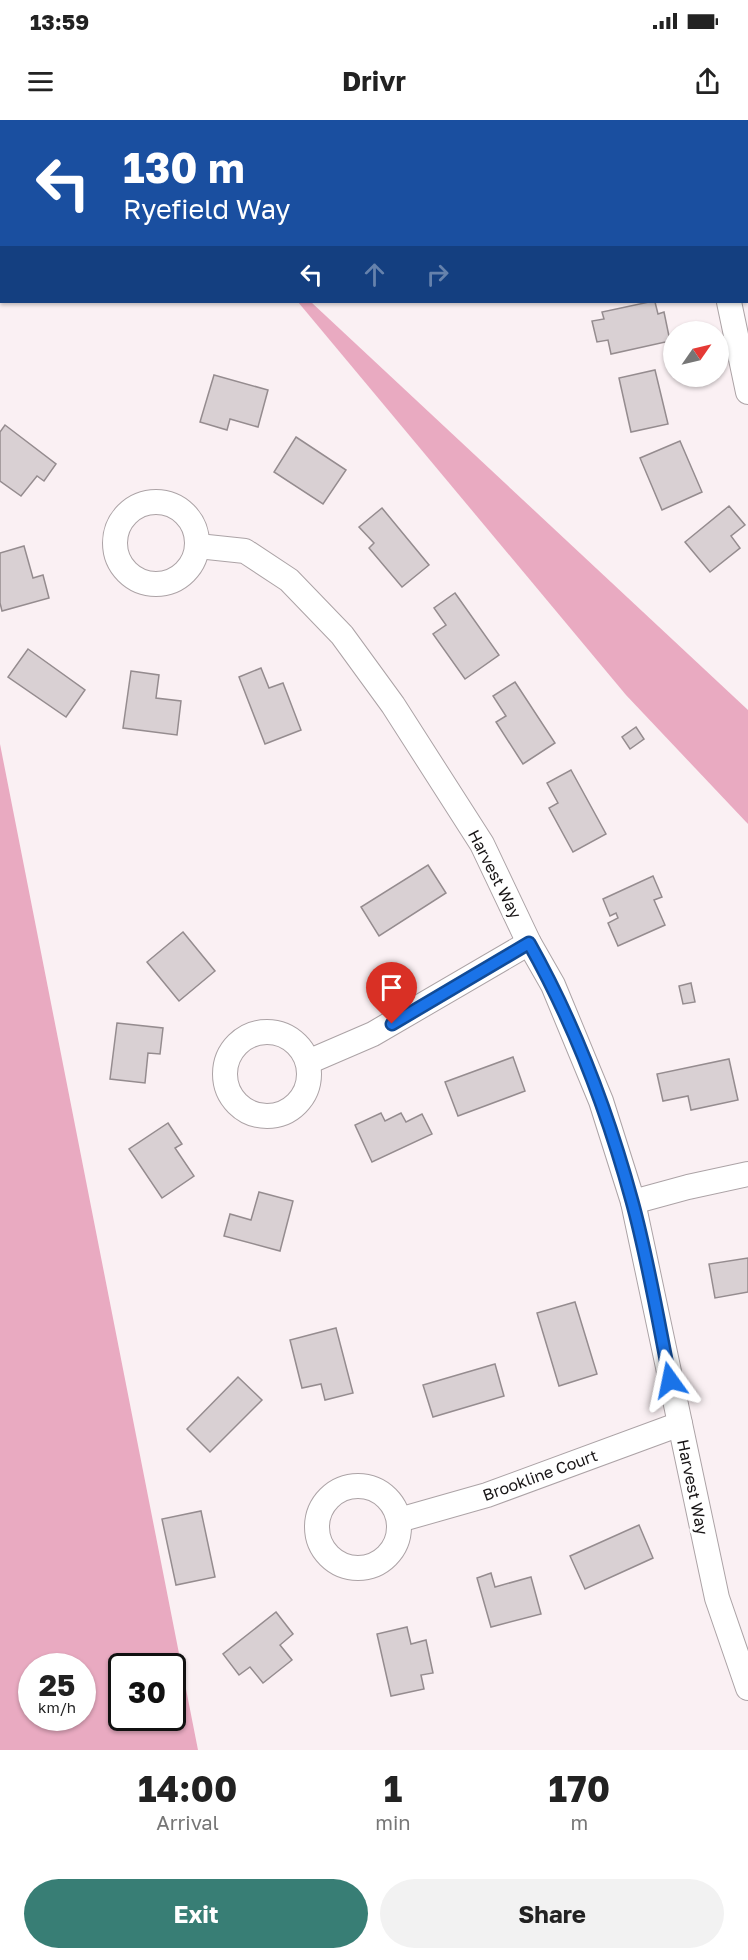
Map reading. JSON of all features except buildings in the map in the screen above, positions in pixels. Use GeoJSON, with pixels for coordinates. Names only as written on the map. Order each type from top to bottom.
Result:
{"type":"FeatureCollection","features":[{"type":"Feature","properties":{"kind":"street"},"geometry":{"type":"LineString","coordinates":[[729,303],[748,392]]}},
{"type":"Feature","properties":{"kind":"street","name":"Harvest Way"},"geometry":{"type":"LineString","coordinates":[[198,546],[245,551],[289,580],[342,635],[393,705],[482,844],[529,943],[553,985],[601,1101],[633,1202],[717,1598],[748,1688]]}},
{"type":"Feature","properties":{"kind":"street"},"geometry":{"type":"LineString","coordinates":[[308,1062],[373,1034],[529,943]]}},
{"type":"Feature","properties":{"kind":"street"},"geometry":{"type":"LineString","coordinates":[[633,1202],[748,1174]]}},
{"type":"Feature","properties":{"kind":"street","name":"Brookline Court"},"geometry":{"type":"LineString","coordinates":[[399,1520],[487,1495],[680,1424]]}},
{"type":"Feature","properties":{"kind":"shaded area"},"geometry":{"type":"Polygon","coordinates":[[[299,303],[312,303],[748,710],[748,824],[626,695],[299,303]]]}},
{"type":"Feature","properties":{"kind":"shaded area"},"geometry":{"type":"Polygon","coordinates":[[[0,744],[179,1653],[108,1653],[108,1731],[186,1731],[186,1689],[198,1750],[0,1750],[0,744]]]}},
{"type":"Feature","properties":{"kind":"route"},"geometry":{"type":"LineString","coordinates":[[392,1024],[529,943],[553,985],[601,1101],[633,1202],[670,1380]]}}]}
